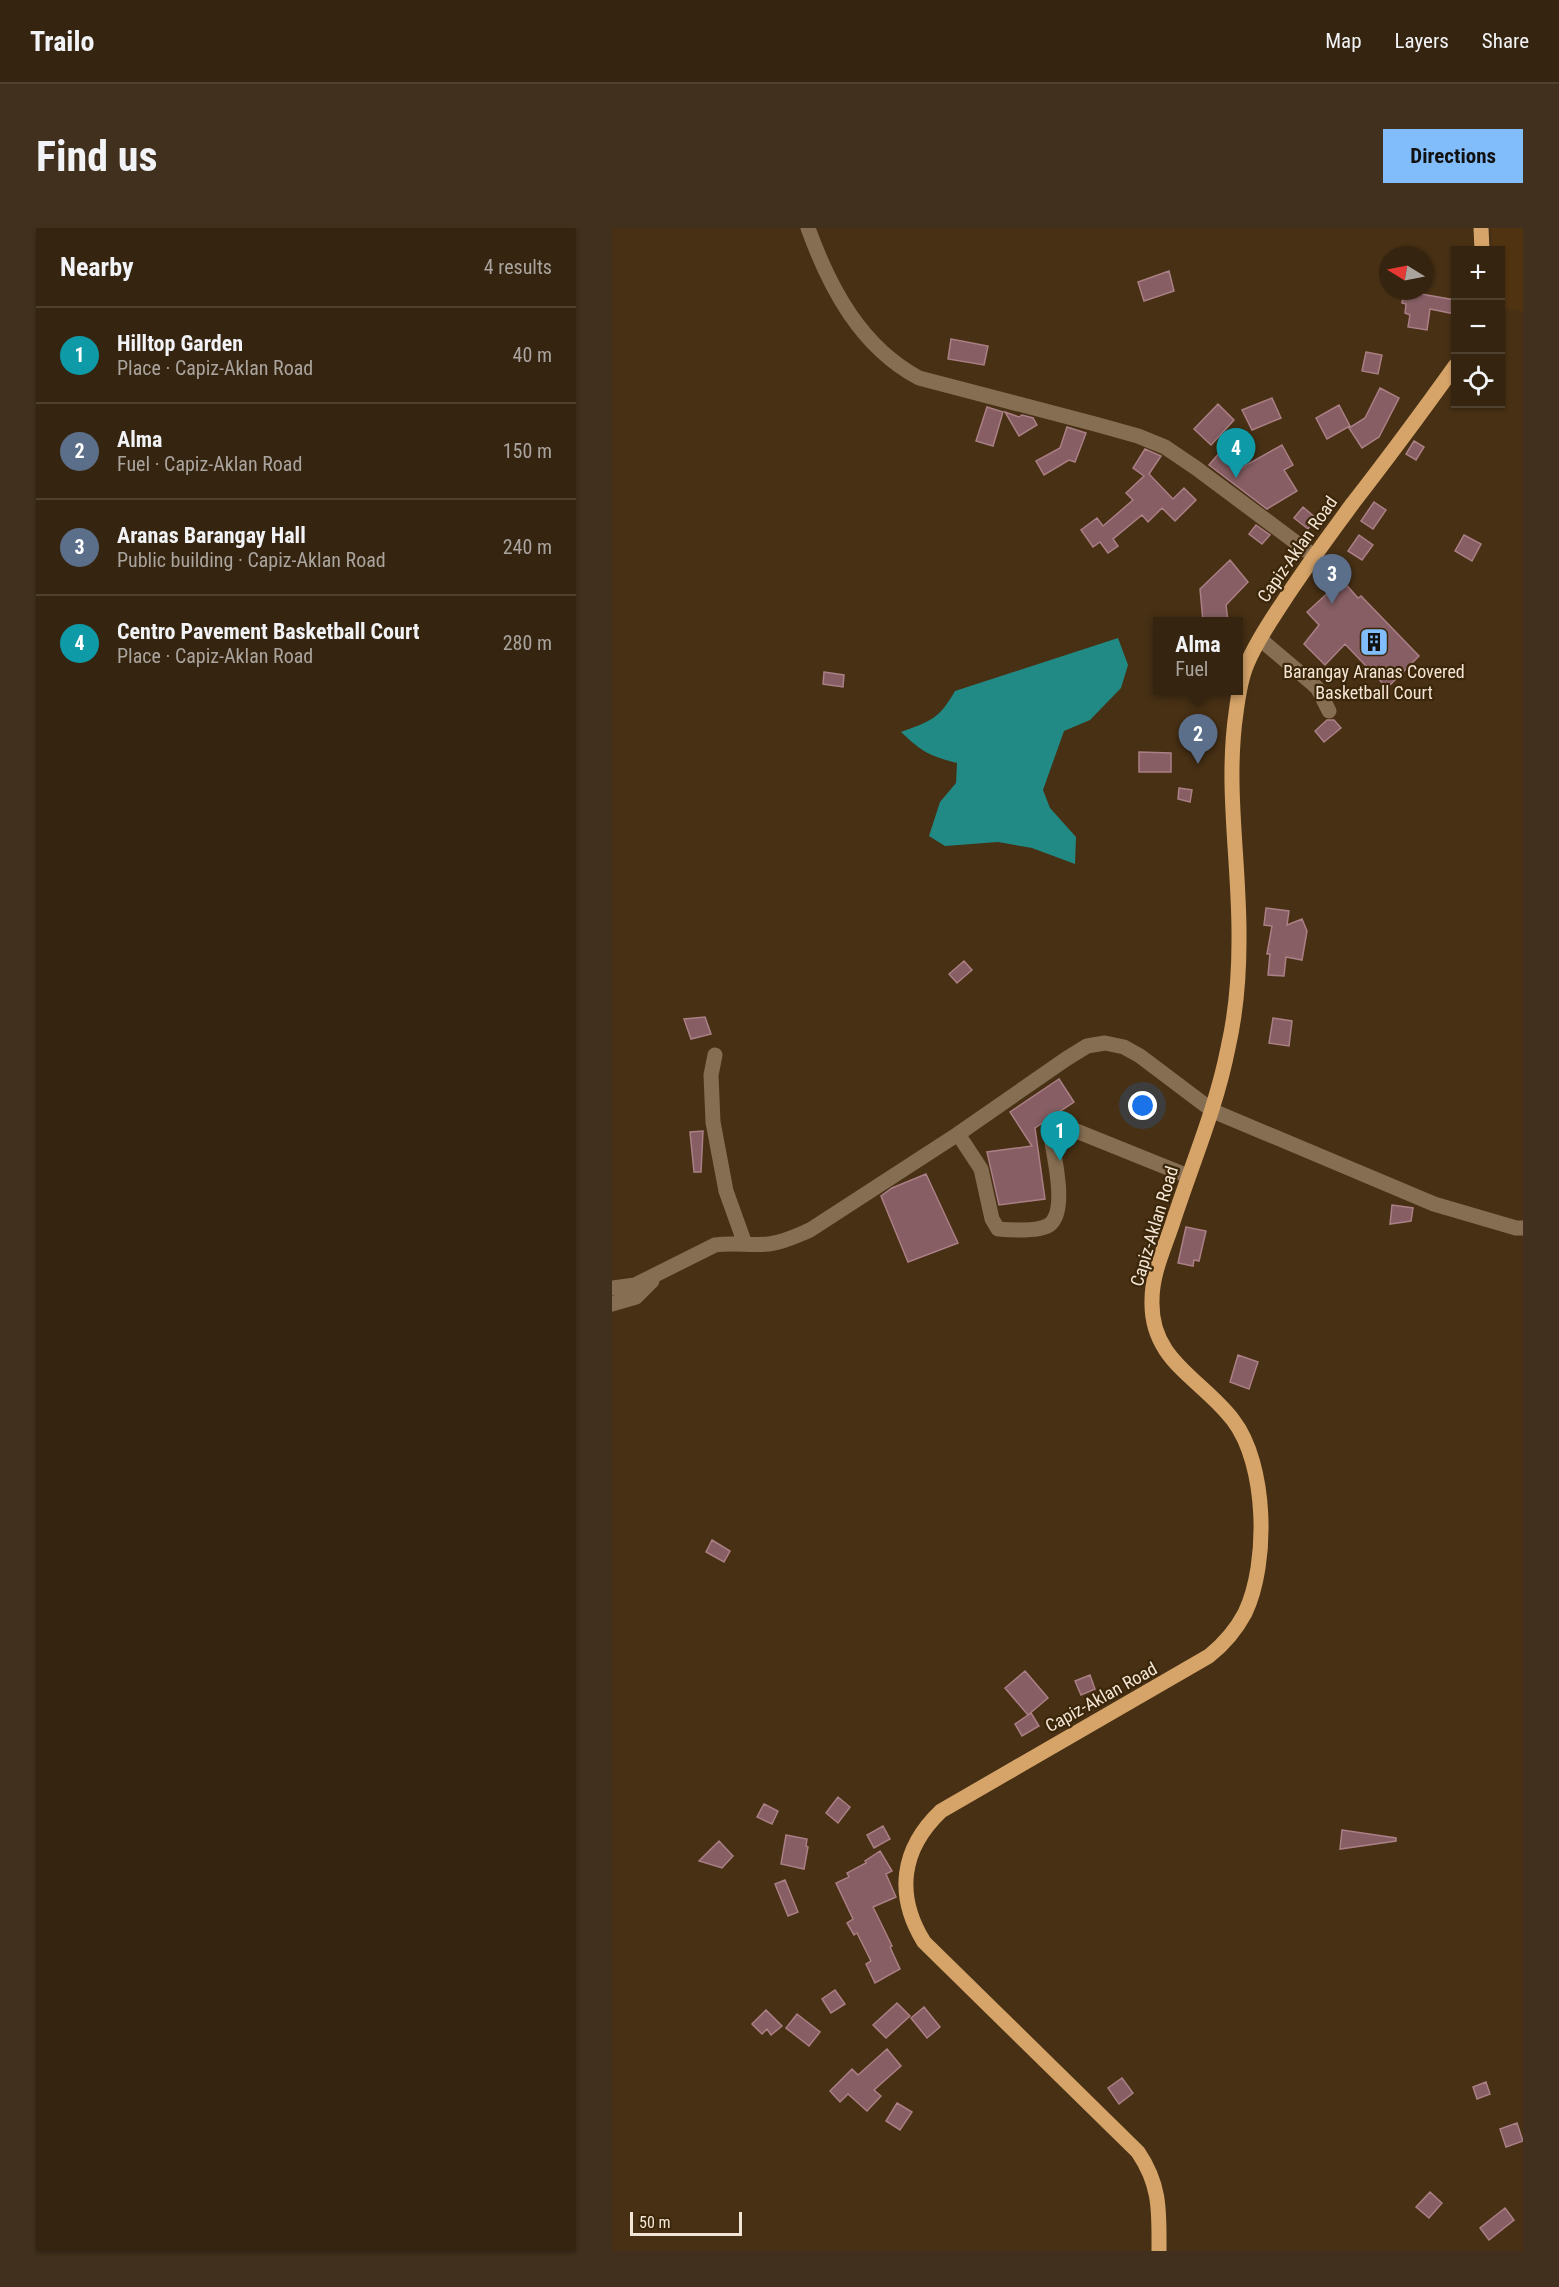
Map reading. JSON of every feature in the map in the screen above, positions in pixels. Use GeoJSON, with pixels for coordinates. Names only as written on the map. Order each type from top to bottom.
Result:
{"type":"FeatureCollection","features":[{"type":"Feature","properties":{"kind":"main road"},"geometry":{"type":"LineString","coordinates":[[1481,228],[1482,246]]}},
{"type":"Feature","properties":{"kind":"main road","name":"Capiz-Aklan Road"},"geometry":{"type":"LineString","coordinates":[[1243,680],[1246,666],[1260,639],[1314,556],[1451,371]]}},
{"type":"Feature","properties":{"kind":"main road","name":"Capiz-Aklan Road"},"geometry":{"type":"LineString","coordinates":[[1159,2251],[1159,2200],[1153,2178],[1142,2158],[1127,2140],[1114,2130],[924,1942],[914,1925],[908,1906],[906,1876],[913,1848],[920,1835],[941,1811],[1209,1656],[1234,1630],[1251,1597],[1261,1551],[1262,1524],[1259,1498],[1247,1446],[1232,1419],[1168,1356],[1160,1342],[1152,1313],[1153,1284],[1188,1176],[1213,1112],[1229,1047],[1236,997],[1239,940],[1232,781],[1236,714],[1240,695]]}},
{"type":"Feature","properties":{"kind":"street"},"geometry":{"type":"LineString","coordinates":[[808,228],[820,263],[861,332],[899,367],[919,378],[1116,430],[1165,447],[1314,556]]}},
{"type":"Feature","properties":{"kind":"street"},"geometry":{"type":"LineString","coordinates":[[1260,639],[1318,689],[1329,711]]}},
{"type":"Feature","properties":{"kind":"street"},"geometry":{"type":"LineString","coordinates":[[612,1288],[635,1285],[715,1245],[730,1242],[768,1244],[788,1240],[810,1230],[958,1134],[1066,1059],[1087,1047],[1105,1043],[1124,1047],[1140,1056],[1213,1112],[1434,1204],[1516,1228],[1523,1228]]}},
{"type":"Feature","properties":{"kind":"street"},"geometry":{"type":"LineString","coordinates":[[715,1055],[711,1075],[713,1122],[726,1191],[745,1244]]}},
{"type":"Feature","properties":{"kind":"street"},"geometry":{"type":"LineString","coordinates":[[958,1134],[968,1153],[981,1169],[992,1219],[998,1229],[1018,1230],[1048,1226],[1055,1219],[1059,1192],[1051,1137],[1054,1131],[1064,1126],[1188,1176]]}},
{"type":"Feature","properties":{"kind":"street"},"geometry":{"type":"LineString","coordinates":[[612,1304],[636,1297],[655,1276]]}},
{"type":"Feature","properties":{"kind":"shaded area"},"geometry":{"type":"Polygon","coordinates":[[[1491,228],[1523,228],[1523,312],[1505,308],[1505,246],[1493,246],[1491,228]]]}},
{"type":"Feature","properties":{"kind":"water"},"geometry":{"type":"Polygon","coordinates":[[[1118,638],[1128,665],[1121,688],[1090,720],[1064,731],[1043,790],[1050,808],[1076,837],[1075,864],[1032,848],[998,842],[945,846],[929,836],[940,802],[956,783],[957,763],[927,752],[901,732],[933,718],[944,708],[955,691],[1118,638]]]}},
{"type":"Feature","properties":{"kind":"building"},"geometry":{"type":"Polygon","coordinates":[[[1169,271],[1174,291],[1144,301],[1138,282],[1169,271]]]}},
{"type":"Feature","properties":{"kind":"building"},"geometry":{"type":"Polygon","coordinates":[[[1433,296],[1451,299],[1451,313],[1430,309],[1427,330],[1408,327],[1410,315],[1405,313],[1406,304],[1402,303],[1402,300],[1433,300],[1433,296]]]}},
{"type":"Feature","properties":{"kind":"building"},"geometry":{"type":"Polygon","coordinates":[[[951,339],[988,346],[984,365],[948,359],[951,339]]]}},
{"type":"Feature","properties":{"kind":"building"},"geometry":{"type":"Polygon","coordinates":[[[1366,352],[1382,355],[1378,374],[1362,371],[1366,352]]]}},
{"type":"Feature","properties":{"kind":"building"},"geometry":{"type":"Polygon","coordinates":[[[1380,388],[1399,398],[1379,437],[1362,448],[1349,428],[1365,418],[1380,388]]]}},
{"type":"Feature","properties":{"kind":"building"},"geometry":{"type":"Polygon","coordinates":[[[1272,398],[1281,418],[1252,430],[1242,410],[1272,398]]]}},
{"type":"Feature","properties":{"kind":"building"},"geometry":{"type":"Polygon","coordinates":[[[1218,404],[1234,420],[1211,445],[1194,429],[1218,404]]]}},
{"type":"Feature","properties":{"kind":"building"},"geometry":{"type":"Polygon","coordinates":[[[1339,405],[1350,426],[1327,439],[1316,418],[1339,405]]]}},
{"type":"Feature","properties":{"kind":"building"},"geometry":{"type":"Polygon","coordinates":[[[987,407],[1003,412],[993,446],[976,441],[987,407]]]}},
{"type":"Feature","properties":{"kind":"building"},"geometry":{"type":"Polygon","coordinates":[[[1005,412],[1019,417],[1022,415],[1033,418],[1037,425],[1019,436],[1005,412]]]}},
{"type":"Feature","properties":{"kind":"building"},"geometry":{"type":"Polygon","coordinates":[[[1067,427],[1086,433],[1075,462],[1069,460],[1044,475],[1036,461],[1060,448],[1067,427]]]}},
{"type":"Feature","properties":{"kind":"building"},"geometry":{"type":"Polygon","coordinates":[[[1414,441],[1424,447],[1416,460],[1406,454],[1414,441]]]}},
{"type":"Feature","properties":{"kind":"building"},"geometry":{"type":"Polygon","coordinates":[[[1282,445],[1293,465],[1284,470],[1297,491],[1267,509],[1209,465],[1221,451],[1241,468],[1282,445]]]}},
{"type":"Feature","properties":{"kind":"building"},"geometry":{"type":"Polygon","coordinates":[[[1145,449],[1161,456],[1149,474],[1173,499],[1184,488],[1196,500],[1175,521],[1162,508],[1148,522],[1142,515],[1113,539],[1118,546],[1108,553],[1100,542],[1093,547],[1081,530],[1097,518],[1103,526],[1133,500],[1126,493],[1144,476],[1133,468],[1145,449]]]}},
{"type":"Feature","properties":{"kind":"building"},"geometry":{"type":"Polygon","coordinates":[[[1374,502],[1386,510],[1373,529],[1361,521],[1374,502]]]}},
{"type":"Feature","properties":{"kind":"building"},"geometry":{"type":"Polygon","coordinates":[[[1303,507],[1316,518],[1308,529],[1294,518],[1303,507]]]}},
{"type":"Feature","properties":{"kind":"building"},"geometry":{"type":"Polygon","coordinates":[[[1256,525],[1270,535],[1262,544],[1249,534],[1256,525]]]}},
{"type":"Feature","properties":{"kind":"building"},"geometry":{"type":"Polygon","coordinates":[[[1359,535],[1373,545],[1362,560],[1348,551],[1359,535]]]}},
{"type":"Feature","properties":{"kind":"building"},"geometry":{"type":"Polygon","coordinates":[[[1464,535],[1481,544],[1472,561],[1455,551],[1464,535]]]}},
{"type":"Feature","properties":{"kind":"building"},"geometry":{"type":"Polygon","coordinates":[[[1230,560],[1248,582],[1226,605],[1228,617],[1203,617],[1200,589],[1230,560]]]}},
{"type":"Feature","properties":{"kind":"building","name":"Barangay Aranas Covered Basketball Court"},"geometry":{"type":"Polygon","coordinates":[[[1342,580],[1358,598],[1361,596],[1419,656],[1387,688],[1345,644],[1325,665],[1304,644],[1319,625],[1307,612],[1342,580]]]}},
{"type":"Feature","properties":{"kind":"building"},"geometry":{"type":"Polygon","coordinates":[[[824,672],[844,675],[843,687],[823,684],[824,672]]]}},
{"type":"Feature","properties":{"kind":"building"},"geometry":{"type":"Polygon","coordinates":[[[1327,720],[1334,720],[1341,728],[1324,742],[1315,731],[1327,720]]]}},
{"type":"Feature","properties":{"kind":"building"},"geometry":{"type":"Polygon","coordinates":[[[1139,752],[1171,753],[1171,772],[1139,772],[1139,752]]]}},
{"type":"Feature","properties":{"kind":"building"},"geometry":{"type":"Polygon","coordinates":[[[1179,788],[1192,790],[1190,802],[1178,799],[1179,788]]]}},
{"type":"Feature","properties":{"kind":"building"},"geometry":{"type":"Polygon","coordinates":[[[1266,908],[1289,911],[1287,925],[1302,919],[1307,931],[1302,960],[1286,957],[1284,976],[1268,975],[1270,954],[1267,954],[1272,926],[1264,925],[1266,908]]]}},
{"type":"Feature","properties":{"kind":"building"},"geometry":{"type":"Polygon","coordinates":[[[964,961],[972,970],[957,983],[949,974],[964,961]]]}},
{"type":"Feature","properties":{"kind":"building"},"geometry":{"type":"Polygon","coordinates":[[[705,1017],[711,1034],[691,1039],[684,1019],[705,1017]]]}},
{"type":"Feature","properties":{"kind":"building"},"geometry":{"type":"Polygon","coordinates":[[[1273,1018],[1292,1021],[1289,1046],[1269,1043],[1273,1018]]]}},
{"type":"Feature","properties":{"kind":"building"},"geometry":{"type":"Polygon","coordinates":[[[1059,1079],[1074,1102],[1035,1128],[1045,1199],[999,1205],[987,1152],[1032,1146],[1010,1112],[1059,1079]]]}},
{"type":"Feature","properties":{"kind":"building"},"geometry":{"type":"Polygon","coordinates":[[[703,1131],[701,1172],[694,1172],[690,1132],[703,1131]]]}},
{"type":"Feature","properties":{"kind":"building"},"geometry":{"type":"Polygon","coordinates":[[[926,1174],[958,1243],[908,1262],[881,1196],[892,1188],[926,1174]]]}},
{"type":"Feature","properties":{"kind":"building"},"geometry":{"type":"Polygon","coordinates":[[[1392,1205],[1413,1208],[1411,1221],[1390,1224],[1392,1205]]]}},
{"type":"Feature","properties":{"kind":"building"},"geometry":{"type":"Polygon","coordinates":[[[1186,1227],[1206,1231],[1199,1261],[1194,1260],[1193,1266],[1178,1263],[1186,1227]]]}},
{"type":"Feature","properties":{"kind":"building"},"geometry":{"type":"Polygon","coordinates":[[[1238,1355],[1258,1362],[1249,1389],[1230,1382],[1238,1355]]]}},
{"type":"Feature","properties":{"kind":"building"},"geometry":{"type":"Polygon","coordinates":[[[712,1540],[730,1551],[724,1562],[706,1552],[712,1540]]]}},
{"type":"Feature","properties":{"kind":"building"},"geometry":{"type":"Polygon","coordinates":[[[1025,1671],[1048,1698],[1028,1715],[1005,1688],[1025,1671]]]}},
{"type":"Feature","properties":{"kind":"building"},"geometry":{"type":"Polygon","coordinates":[[[1090,1675],[1095,1689],[1081,1695],[1075,1681],[1090,1675]]]}},
{"type":"Feature","properties":{"kind":"building"},"geometry":{"type":"Polygon","coordinates":[[[1031,1713],[1039,1726],[1022,1736],[1015,1724],[1031,1713]]]}},
{"type":"Feature","properties":{"kind":"building"},"geometry":{"type":"Polygon","coordinates":[[[838,1797],[850,1807],[838,1823],[826,1813],[838,1797]]]}},
{"type":"Feature","properties":{"kind":"building"},"geometry":{"type":"Polygon","coordinates":[[[764,1804],[778,1811],[772,1824],[757,1817],[764,1804]]]}},
{"type":"Feature","properties":{"kind":"building"},"geometry":{"type":"Polygon","coordinates":[[[883,1826],[890,1839],[874,1848],[867,1835],[883,1826]]]}},
{"type":"Feature","properties":{"kind":"building"},"geometry":{"type":"Polygon","coordinates":[[[1342,1830],[1396,1838],[1396,1841],[1340,1849],[1342,1830]]]}},
{"type":"Feature","properties":{"kind":"building"},"geometry":{"type":"Polygon","coordinates":[[[786,1835],[807,1839],[804,1869],[781,1864],[786,1835]]]}},
{"type":"Feature","properties":{"kind":"building"},"geometry":{"type":"Polygon","coordinates":[[[719,1841],[733,1856],[722,1868],[699,1861],[719,1841]]]}},
{"type":"Feature","properties":{"kind":"building"},"geometry":{"type":"Polygon","coordinates":[[[880,1851],[892,1871],[886,1874],[896,1897],[873,1907],[892,1946],[890,1947],[900,1969],[875,1983],[866,1964],[871,1961],[857,1933],[854,1935],[847,1923],[853,1919],[836,1883],[849,1877],[847,1873],[866,1863],[865,1861],[880,1851]]]}},
{"type":"Feature","properties":{"kind":"building"},"geometry":{"type":"Polygon","coordinates":[[[785,1880],[798,1912],[788,1916],[775,1884],[785,1880]]]}},
{"type":"Feature","properties":{"kind":"building"},"geometry":{"type":"Polygon","coordinates":[[[835,1990],[845,2004],[831,2013],[822,1999],[835,1990]]]}},
{"type":"Feature","properties":{"kind":"building"},"geometry":{"type":"Polygon","coordinates":[[[897,2003],[910,2016],[886,2038],[873,2025],[897,2003]]]}},
{"type":"Feature","properties":{"kind":"building"},"geometry":{"type":"Polygon","coordinates":[[[924,2007],[940,2027],[927,2038],[911,2018],[924,2007]]]}},
{"type":"Feature","properties":{"kind":"building"},"geometry":{"type":"Polygon","coordinates":[[[766,2010],[782,2026],[771,2035],[767,2029],[762,2034],[752,2024],[766,2010]]]}},
{"type":"Feature","properties":{"kind":"building"},"geometry":{"type":"Polygon","coordinates":[[[797,2014],[820,2032],[809,2046],[786,2028],[797,2014]]]}},
{"type":"Feature","properties":{"kind":"building"},"geometry":{"type":"Polygon","coordinates":[[[887,2049],[901,2066],[874,2090],[881,2096],[867,2111],[848,2094],[840,2102],[830,2091],[852,2069],[858,2075],[887,2049]]]}},
{"type":"Feature","properties":{"kind":"building"},"geometry":{"type":"Polygon","coordinates":[[[1122,2078],[1133,2093],[1119,2104],[1108,2088],[1122,2078]]]}},
{"type":"Feature","properties":{"kind":"building"},"geometry":{"type":"Polygon","coordinates":[[[1486,2082],[1490,2094],[1477,2099],[1473,2087],[1486,2082]]]}},
{"type":"Feature","properties":{"kind":"building"},"geometry":{"type":"Polygon","coordinates":[[[897,2103],[912,2112],[900,2130],[886,2121],[897,2103]]]}},
{"type":"Feature","properties":{"kind":"building"},"geometry":{"type":"Polygon","coordinates":[[[1517,2123],[1523,2141],[1506,2147],[1500,2129],[1517,2123]]]}},
{"type":"Feature","properties":{"kind":"building"},"geometry":{"type":"Polygon","coordinates":[[[1430,2192],[1442,2203],[1429,2218],[1416,2207],[1430,2192]]]}},
{"type":"Feature","properties":{"kind":"building"},"geometry":{"type":"Polygon","coordinates":[[[1505,2208],[1514,2220],[1489,2240],[1480,2228],[1505,2208]]]}},
{"type":"Feature","properties":{"kind":"place","name":"Centro Pavement Basketball Court"},"geometry":{"type":"Point","coordinates":[1236,478]}},
{"type":"Feature","properties":{"kind":"place","name":"Aranas Barangay Hall"},"geometry":{"type":"Point","coordinates":[1332,604]}},
{"type":"Feature","properties":{"kind":"place","name":"Barangay Aranas Covered Basketball Court"},"geometry":{"type":"Point","coordinates":[1374,642]}},
{"type":"Feature","properties":{"kind":"place","name":"Alma"},"geometry":{"type":"Point","coordinates":[1198,764]}},
{"type":"Feature","properties":{"kind":"place","name":"Hilltop Garden"},"geometry":{"type":"Point","coordinates":[1060,1161]}}]}
